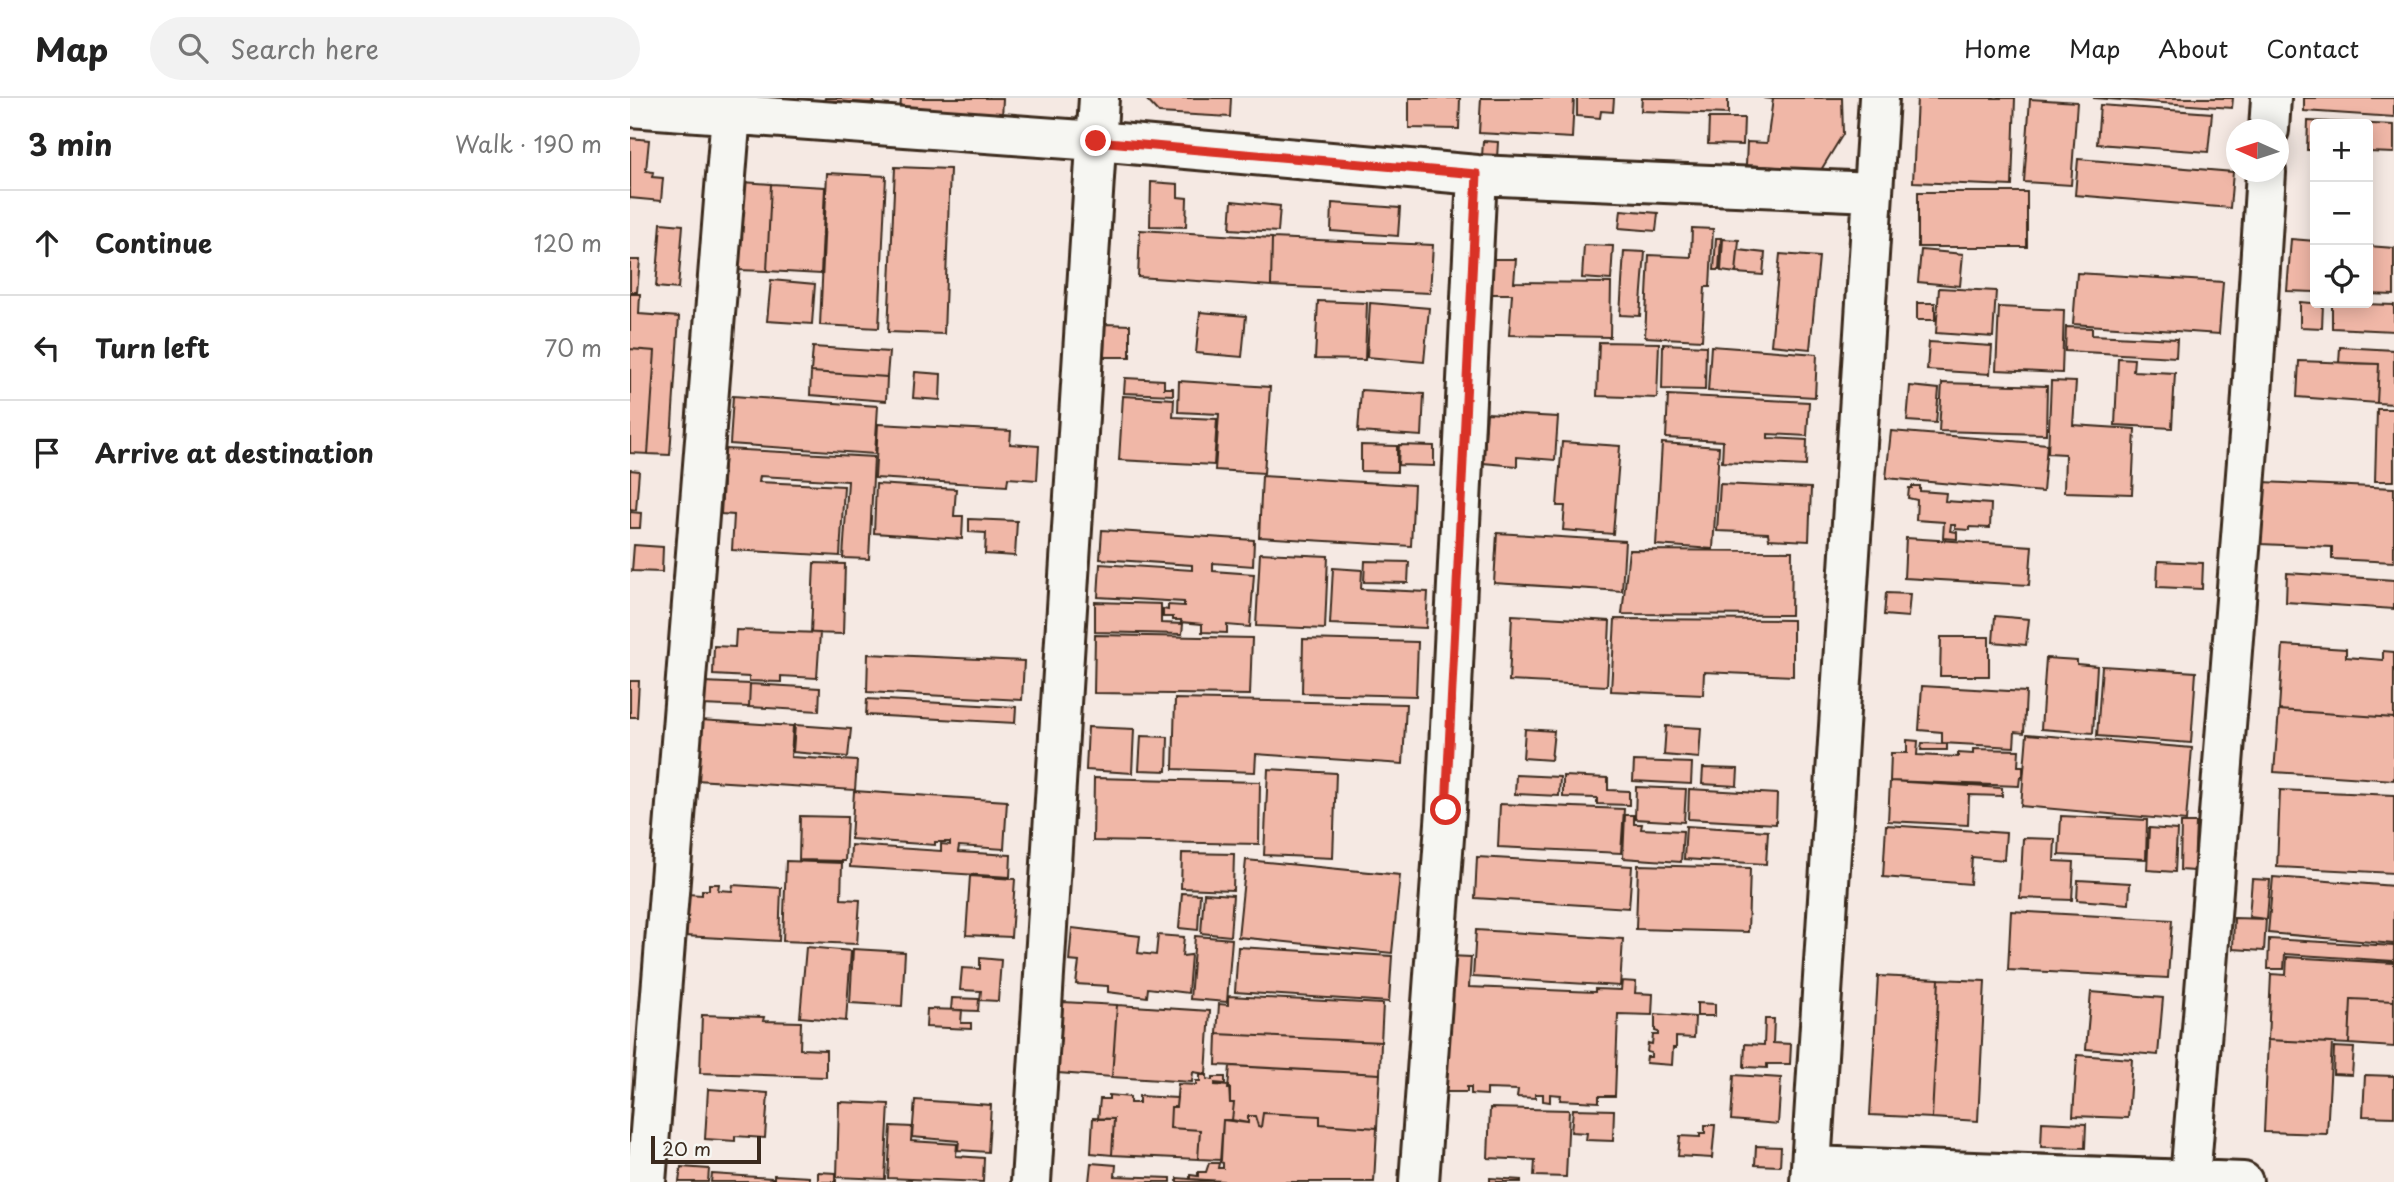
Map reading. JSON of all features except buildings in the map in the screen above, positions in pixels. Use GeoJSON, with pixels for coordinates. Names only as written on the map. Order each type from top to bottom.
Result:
{"type":"FeatureCollection","features":[{"type":"Feature","properties":{"kind":"street"},"geometry":{"type":"LineString","coordinates":[[1031,1182],[1099,98]]}},
{"type":"Feature","properties":{"kind":"street"},"geometry":{"type":"LineString","coordinates":[[1879,98],[1811,1174],[2243,1182]]}},
{"type":"Feature","properties":{"kind":"street"},"geometry":{"type":"LineString","coordinates":[[2270,119],[2271,98]]}},
{"type":"Feature","properties":{"kind":"street"},"geometry":{"type":"LineString","coordinates":[[630,107],[1096,141],[1477,174],[1873,192]]}},
{"type":"Feature","properties":{"kind":"street"},"geometry":{"type":"LineString","coordinates":[[646,1182],[731,114]]}},
{"type":"Feature","properties":{"kind":"street"},"geometry":{"type":"LineString","coordinates":[[1419,1182],[1446,810],[1477,174]]}},
{"type":"Feature","properties":{"kind":"street"},"geometry":{"type":"LineString","coordinates":[[2190,1180],[2251,411],[2265,182]]}},
{"type":"Feature","properties":{"kind":"route"},"geometry":{"type":"LineString","coordinates":[[1096,141],[1477,174],[1446,810]]}}]}
